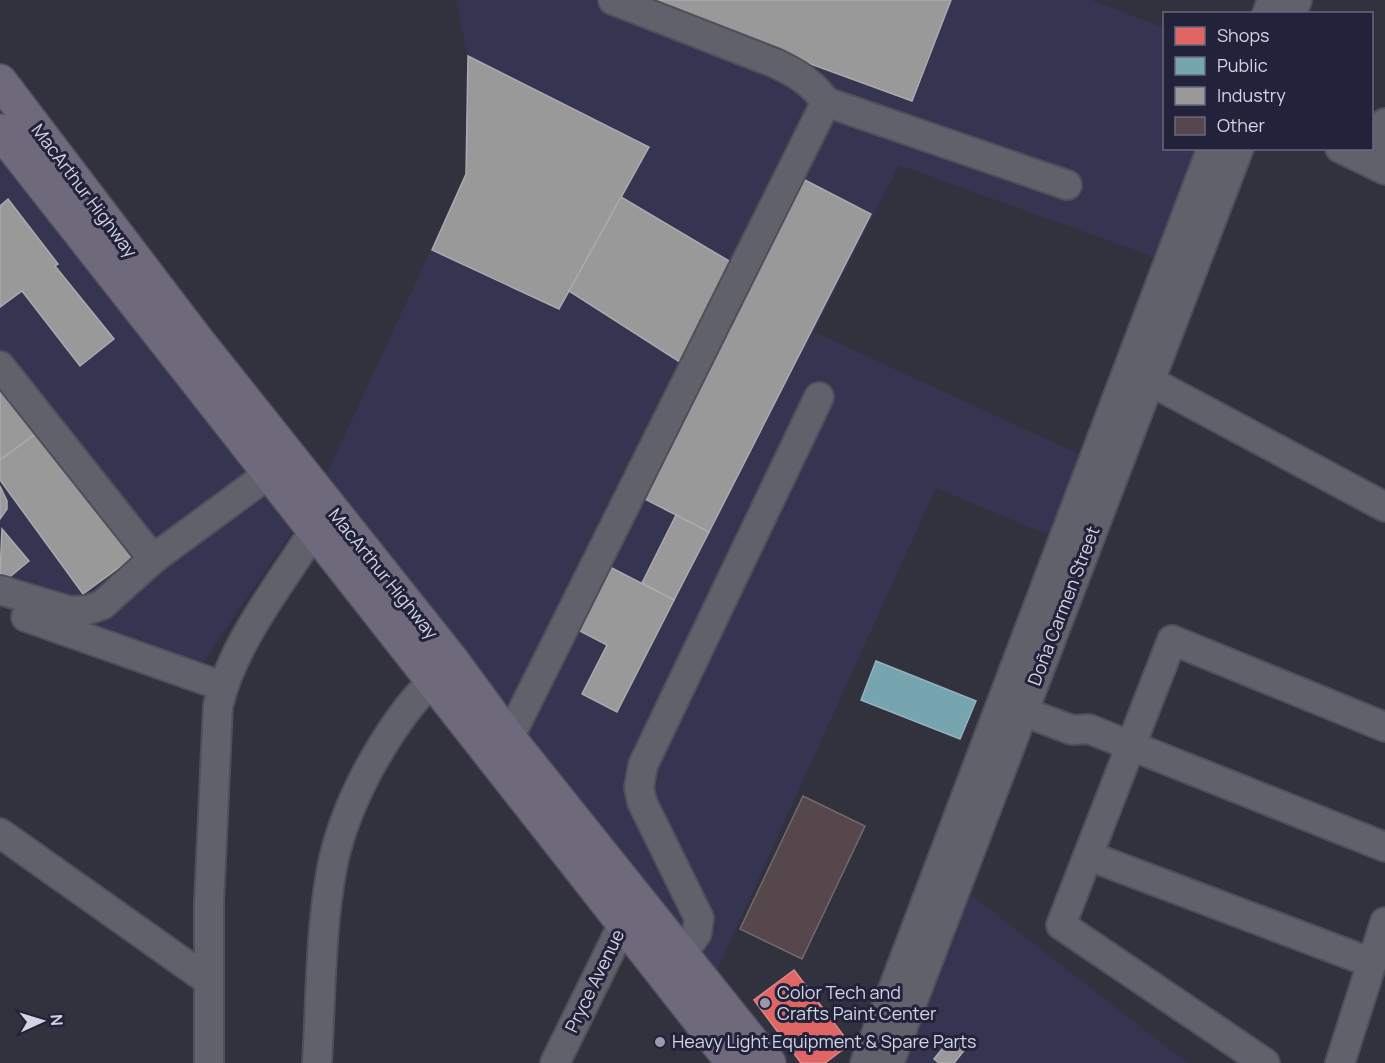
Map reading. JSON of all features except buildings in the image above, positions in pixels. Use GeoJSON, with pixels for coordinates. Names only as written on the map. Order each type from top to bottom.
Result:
{"type":"FeatureCollection","features":[{"type":"Feature","properties":{"kind":"highway","name":"MacArthur Highway"},"geometry":{"type":"LineString","coordinates":[[0,81],[197,340],[442,669]]}},
{"type":"Feature","properties":{"kind":"highway","name":"MacArthur Highway"},"geometry":{"type":"LineString","coordinates":[[0,131],[315,529],[442,669],[490,726],[629,911],[723,1059]]}},
{"type":"Feature","properties":{"kind":"highway","name":"MacArthur Highway"},"geometry":{"type":"LineString","coordinates":[[629,911],[682,954],[769,1063]]}},
{"type":"Feature","properties":{"kind":"street"},"geometry":{"type":"LineString","coordinates":[[613,0],[798,74],[815,87],[826,102],[1067,185]]}},
{"type":"Feature","properties":{"kind":"street"},"geometry":{"type":"LineString","coordinates":[[490,726],[826,102]]}},
{"type":"Feature","properties":{"kind":"street"},"geometry":{"type":"LineString","coordinates":[[1344,150],[1376,166],[1385,123]]}},
{"type":"Feature","properties":{"kind":"street","name":"Doña Carmen Street"},"geometry":{"type":"LineString","coordinates":[[1139,375],[1211,150]]}},
{"type":"Feature","properties":{"kind":"street","name":"Doña Carmen Street"},"geometry":{"type":"LineString","coordinates":[[865,1063],[1015,700],[1139,375],[1238,150]]}},
{"type":"Feature","properties":{"kind":"street"},"geometry":{"type":"LineString","coordinates":[[0,366],[153,559]]}},
{"type":"Feature","properties":{"kind":"street"},"geometry":{"type":"LineString","coordinates":[[1139,375],[1385,507]]}},
{"type":"Feature","properties":{"kind":"street"},"geometry":{"type":"LineString","coordinates":[[682,954],[697,933],[699,918],[642,802],[639,787],[643,765],[819,397]]}},
{"type":"Feature","properties":{"kind":"street"},"geometry":{"type":"LineString","coordinates":[[0,590],[55,609],[87,610],[102,605],[153,559],[270,473]]}},
{"type":"Feature","properties":{"kind":"street"},"geometry":{"type":"LineString","coordinates":[[209,1063],[214,765],[218,706],[222,686],[241,647],[315,529]]}},
{"type":"Feature","properties":{"kind":"street"},"geometry":{"type":"LineString","coordinates":[[0,608],[222,686]]}},
{"type":"Feature","properties":{"kind":"street"},"geometry":{"type":"LineString","coordinates":[[1265,1063],[1062,925],[1172,640],[1385,727]]}},
{"type":"Feature","properties":{"kind":"street"},"geometry":{"type":"LineString","coordinates":[[317,1063],[332,866],[345,825],[381,751],[405,712],[442,669]]}},
{"type":"Feature","properties":{"kind":"street"},"geometry":{"type":"LineString","coordinates":[[1015,700],[1077,716],[1089,729],[1385,847]]}},
{"type":"Feature","properties":{"kind":"street","name":"Doña Carmen Street"},"geometry":{"type":"LineString","coordinates":[[889,1063],[1015,700]]}},
{"type":"Feature","properties":{"kind":"street"},"geometry":{"type":"LineString","coordinates":[[0,833],[209,981]]}},
{"type":"Feature","properties":{"kind":"street"},"geometry":{"type":"LineString","coordinates":[[1089,856],[1372,963]]}},
{"type":"Feature","properties":{"kind":"street","name":"Pryce Avenue"},"geometry":{"type":"LineString","coordinates":[[556,1063],[629,911]]}},
{"type":"Feature","properties":{"kind":"street"},"geometry":{"type":"LineString","coordinates":[[1340,1063],[1385,922]]}},
{"type":"Feature","properties":{"kind":"shaded area"},"geometry":{"type":"Polygon","coordinates":[[[456,0],[1091,0],[1163,28],[1163,150],[1199,150],[1157,258],[899,165],[814,332],[1083,456],[1051,536],[936,488],[717,970],[322,484],[466,174],[468,56],[456,0]]]}},
{"type":"Feature","properties":{"kind":"shaded area"},"geometry":{"type":"Polygon","coordinates":[[[0,156],[298,523],[198,670],[0,601],[0,156]]]}},
{"type":"Feature","properties":{"kind":"shaded area"},"geometry":{"type":"Polygon","coordinates":[[[966,891],[1187,1063],[900,1063],[966,891]]]}},
{"type":"Feature","properties":{"kind":"place","name":"Color Tech and Crafts Paint Center"},"geometry":{"type":"Point","coordinates":[765,1003]}},
{"type":"Feature","properties":{"kind":"place","name":"Heavy Light Equipment & Spare Parts"},"geometry":{"type":"Point","coordinates":[660,1042]}}]}
